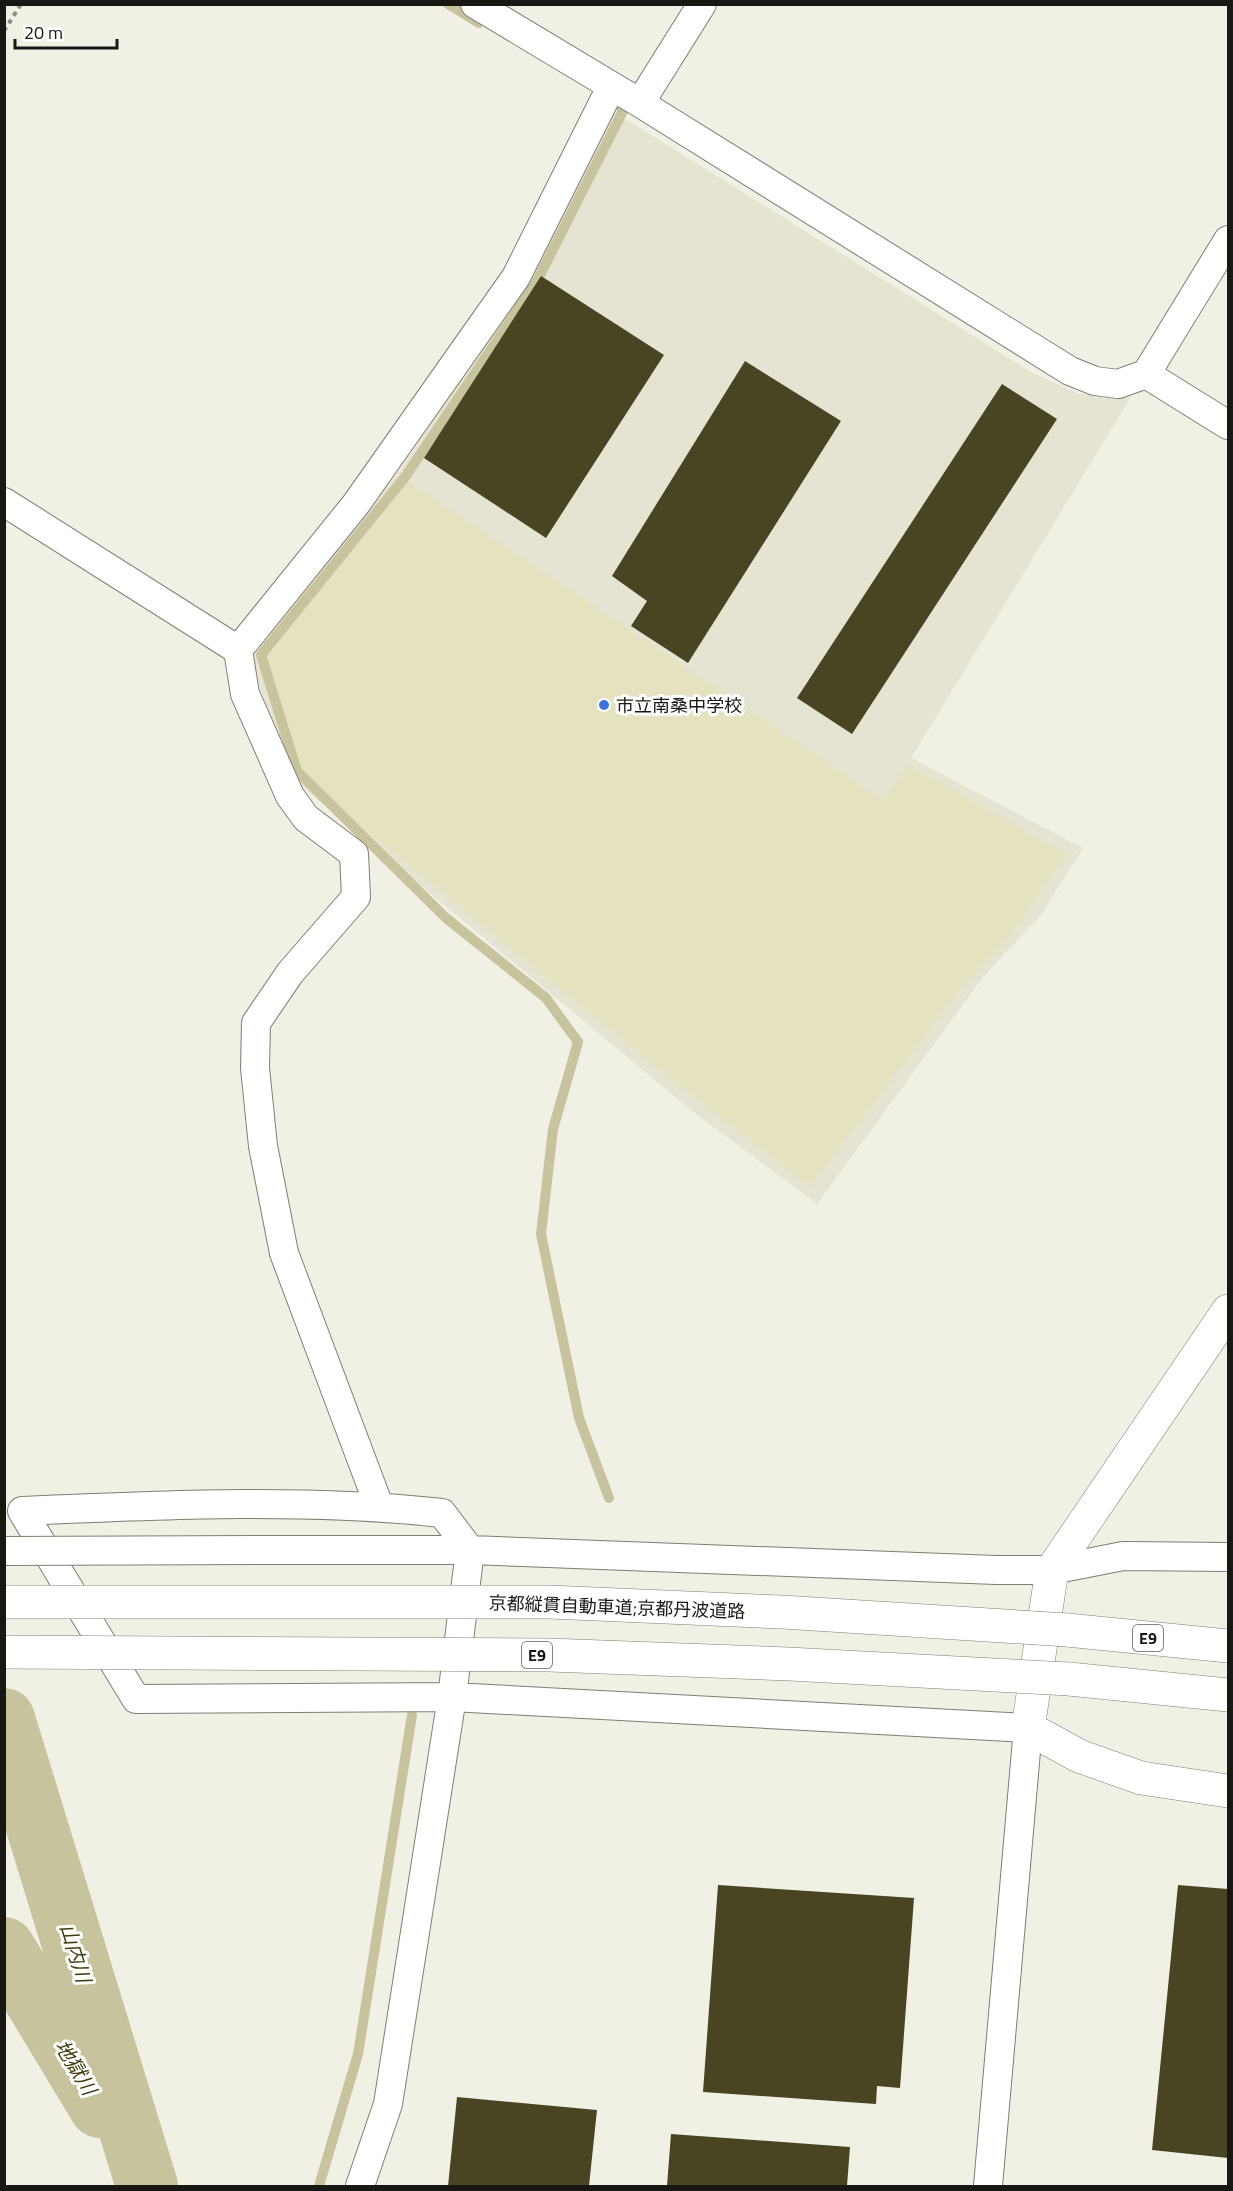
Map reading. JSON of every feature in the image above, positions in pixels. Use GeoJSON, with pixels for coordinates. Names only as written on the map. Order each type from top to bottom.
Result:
{"type":"FeatureCollection","features":[{"type":"Feature","properties":{"kind":"main road"},"geometry":{"type":"LineString","coordinates":[[1228,1311],[1052,1570],[1028,1728],[1079,1756],[1141,1778],[1228,1791]]}},
{"type":"Feature","properties":{"kind":"main road","name":"京都縦貫自動車道;京都丹波道路"},"geometry":{"type":"LineString","coordinates":[[4,1602],[549,1602],[782,1612],[1067,1630],[1228,1646]]}},
{"type":"Feature","properties":{"kind":"main road","name":"E9"},"geometry":{"type":"LineString","coordinates":[[4,1653],[549,1655],[789,1664],[1069,1679],[1228,1695]]}},
{"type":"Feature","properties":{"kind":"street"},"geometry":{"type":"LineString","coordinates":[[474,4],[640,103],[1070,371],[1095,381],[1118,384],[1146,374],[1228,240]]}},
{"type":"Feature","properties":{"kind":"street"},"geometry":{"type":"LineString","coordinates":[[640,103],[702,4]]}},
{"type":"Feature","properties":{"kind":"street"},"geometry":{"type":"LineString","coordinates":[[379,1506],[284,1253],[263,1146],[255,1068],[256,1023],[290,973],[356,897],[354,854],[306,818],[290,796],[245,694],[238,650],[356,504],[516,277],[610,87]]}},
{"type":"Feature","properties":{"kind":"street"},"geometry":{"type":"LineString","coordinates":[[1146,374],[1228,425]]}},
{"type":"Feature","properties":{"kind":"street"},"geometry":{"type":"LineString","coordinates":[[4,502],[238,650]]}},
{"type":"Feature","properties":{"kind":"street"},"geometry":{"type":"LineString","coordinates":[[360,2187],[388,2104],[452,1697],[470,1550],[442,1513],[379,1506],[141,1506],[22,1511],[136,1699],[452,1697],[1028,1728],[988,2187]]}},
{"type":"Feature","properties":{"kind":"street"},"geometry":{"type":"LineString","coordinates":[[4,1551],[470,1550],[996,1570],[1052,1570],[1123,1556],[1228,1557]]}},
{"type":"Feature","properties":{"kind":"path"},"geometry":{"type":"LineString","coordinates":[[4,31],[21,4]]}},
{"type":"Feature","properties":{"kind":"shaded area","name":"市立南桑中学校"},"geometry":{"type":"Polygon","coordinates":[[[614,112],[1031,372],[1079,394],[1131,397],[911,758],[1083,848],[1041,915],[983,977],[817,1204],[692,1111],[282,770],[251,652],[401,469],[528,277],[614,112]]]}},
{"type":"Feature","properties":{"kind":"shaded area"},"geometry":{"type":"Polygon","coordinates":[[[408,481],[883,800],[909,765],[1066,854],[1008,939],[962,987],[810,1187],[663,1073],[291,769],[263,662],[408,481]]]}},
{"type":"Feature","properties":{"kind":"building"},"geometry":{"type":"Polygon","coordinates":[[[541,276],[664,355],[546,538],[424,458],[541,276]]]}},
{"type":"Feature","properties":{"kind":"building"},"geometry":{"type":"Polygon","coordinates":[[[745,361],[841,421],[688,663],[631,626],[647,601],[612,576],[745,361]]]}},
{"type":"Feature","properties":{"kind":"building"},"geometry":{"type":"Polygon","coordinates":[[[1002,384],[1057,419],[852,734],[797,698],[1002,384]]]}},
{"type":"Feature","properties":{"kind":"building"},"geometry":{"type":"Polygon","coordinates":[[[718,1885],[914,1898],[900,2088],[877,2086],[876,2104],[703,2092],[718,1885]]]}},
{"type":"Feature","properties":{"kind":"building"},"geometry":{"type":"Polygon","coordinates":[[[1178,1885],[1228,1889],[1228,2158],[1152,2150],[1178,1885]]]}},
{"type":"Feature","properties":{"kind":"building"},"geometry":{"type":"Polygon","coordinates":[[[457,2097],[597,2110],[589,2186],[448,2186],[457,2097]]]}},
{"type":"Feature","properties":{"kind":"building"},"geometry":{"type":"Polygon","coordinates":[[[671,2134],[850,2147],[847,2186],[667,2186],[671,2134]]]}},
{"type":"Feature","properties":{"kind":"waterway"},"geometry":{"type":"LineString","coordinates":[[448,4],[479,23]]}},
{"type":"Feature","properties":{"kind":"waterway"},"geometry":{"type":"LineString","coordinates":[[609,1498],[579,1418],[541,1234],[553,1129],[578,1042],[546,998],[446,918],[297,771],[261,655],[405,477],[537,281],[624,109],[614,103]]}},
{"type":"Feature","properties":{"kind":"waterway"},"geometry":{"type":"LineString","coordinates":[[319,2186],[358,2054],[412,1715]]}},
{"type":"Feature","properties":{"kind":"waterway","name":"山内川"},"geometry":{"type":"LineString","coordinates":[[4,1719],[147,2186]]}},
{"type":"Feature","properties":{"kind":"waterway","name":"地獄川"},"geometry":{"type":"LineString","coordinates":[[4,1948],[100,2107]]}},
{"type":"Feature","properties":{"kind":"place","name":"市立南桑中学校"},"geometry":{"type":"Point","coordinates":[604,705]}}]}
